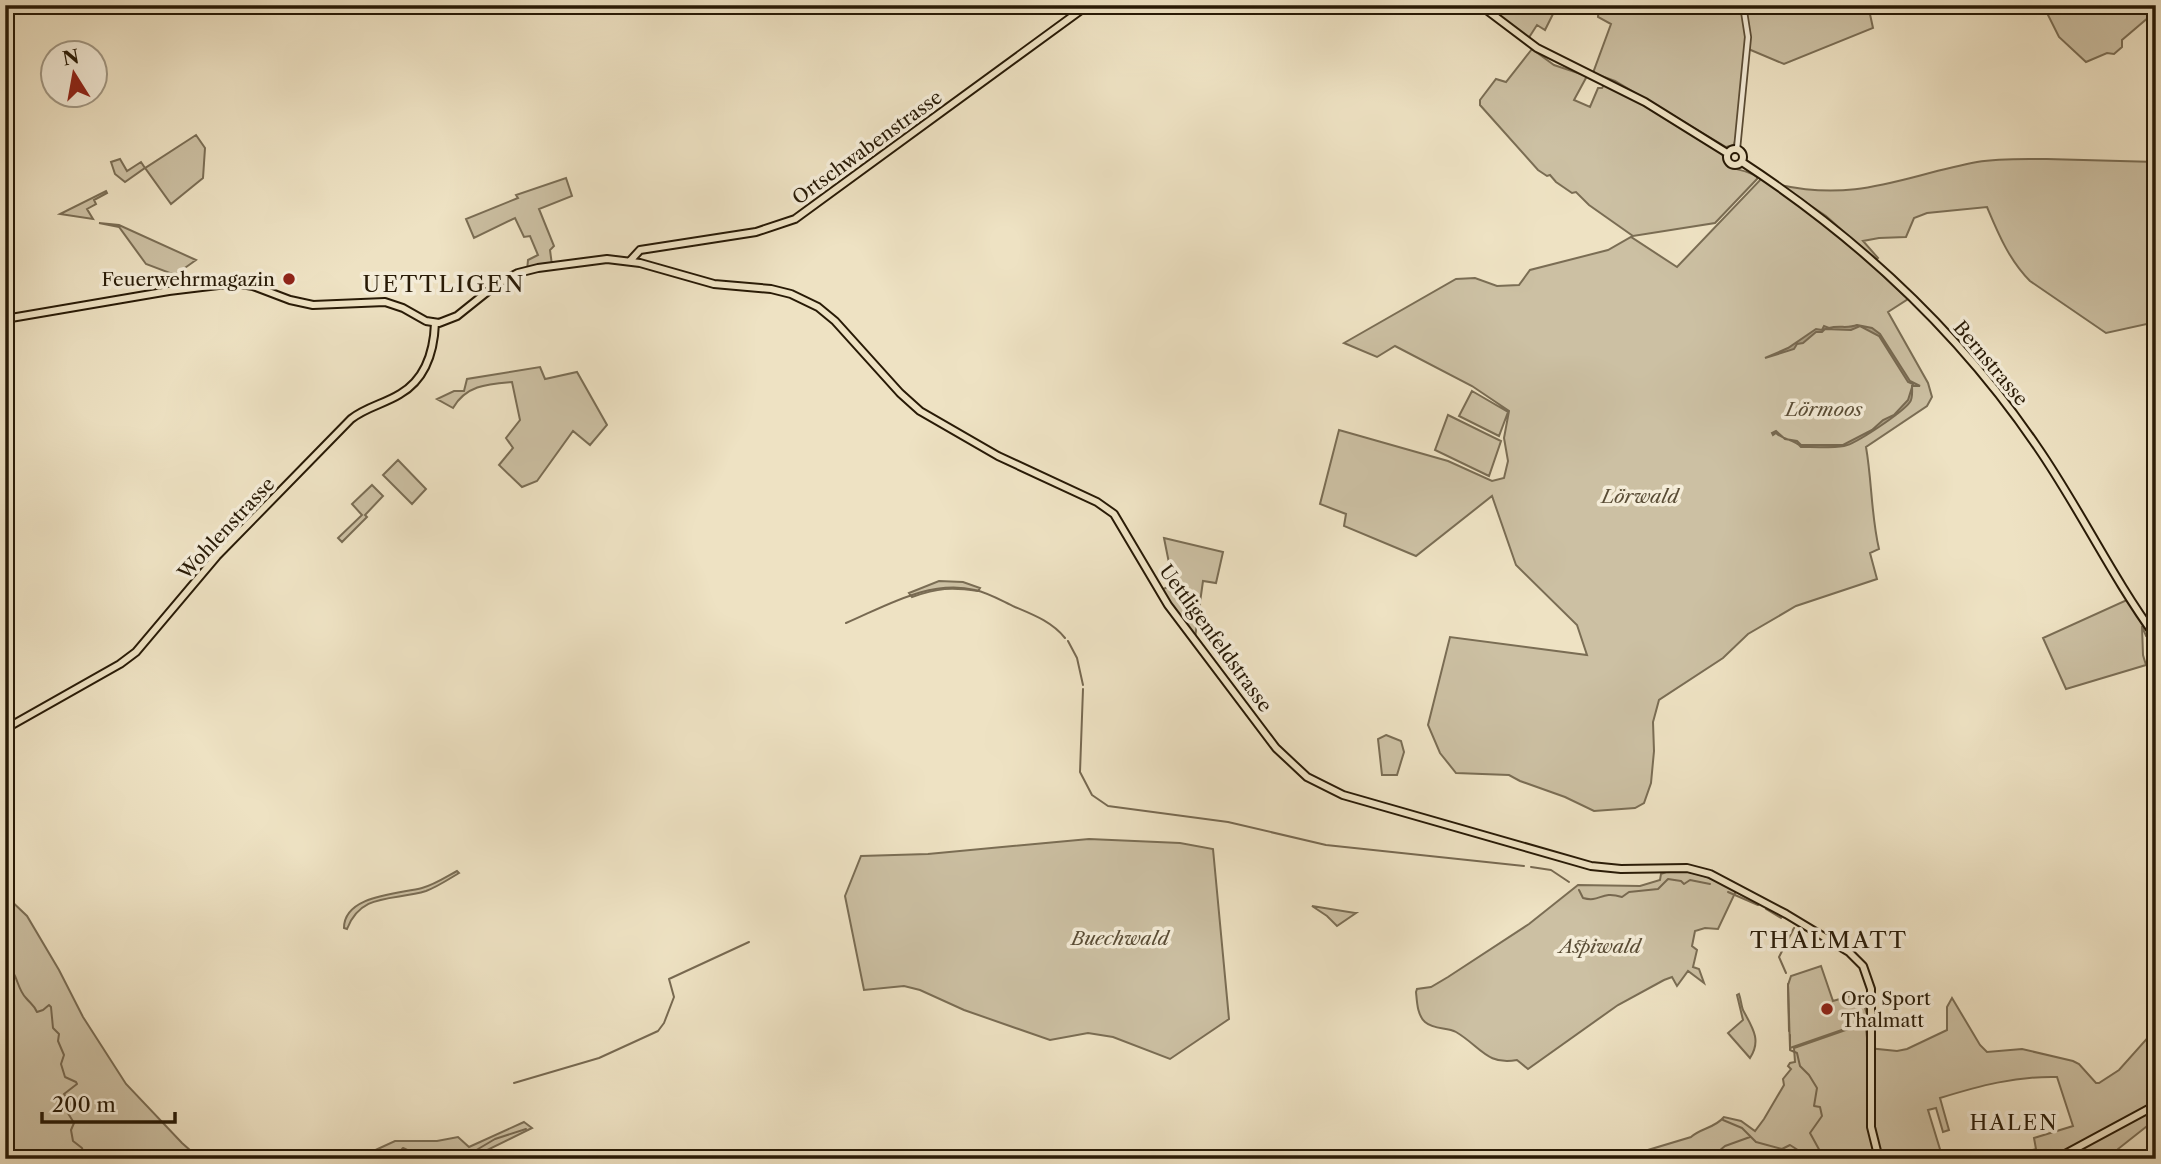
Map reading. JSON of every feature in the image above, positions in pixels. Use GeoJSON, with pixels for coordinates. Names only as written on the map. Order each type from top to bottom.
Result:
{"type":"FeatureCollection","features":[{"type":"Feature","properties":{"kind":"main road","name":"Ortschwabenstrasse"},"geometry":{"type":"LineString","coordinates":[[630,261],[638,251],[756,232],[795,219],[1088,5]]}},
{"type":"Feature","properties":{"kind":"main road"},"geometry":{"type":"LineString","coordinates":[[1480,5],[1551,56],[1644,102],[1727,153]]}},
{"type":"Feature","properties":{"kind":"main road"},"geometry":{"type":"LineString","coordinates":[[1737,149],[1742,154],[1742,162],[1735,166],[1730,164],[1727,161],[1727,153],[1737,149]]}},
{"type":"Feature","properties":{"kind":"main road","name":"Bernstrasse"},"geometry":{"type":"LineString","coordinates":[[1742,162],[1845,237],[1912,296],[1949,335],[2038,447],[2156,637]]}},
{"type":"Feature","properties":{"kind":"main road"},"geometry":{"type":"LineString","coordinates":[[640,263],[650,249]]}},
{"type":"Feature","properties":{"kind":"main road"},"geometry":{"type":"LineString","coordinates":[[5,319],[169,291],[235,283],[313,305],[385,302],[435,323],[452,319],[497,284],[526,271],[597,260],[630,261]]}},
{"type":"Feature","properties":{"kind":"main road","name":"Uettligenfeldstrasse"},"geometry":{"type":"LineString","coordinates":[[630,261],[704,282],[778,290],[804,299],[835,321],[900,393],[920,411],[998,456],[1090,498],[1109,510],[1120,522],[1157,589],[1199,648],[1285,758],[1315,782],[1343,795],[1591,866],[1621,869],[1682,868],[1701,871],[1794,919],[1852,954],[1863,966],[1870,980],[1871,1127],[1879,1159]]}},
{"type":"Feature","properties":{"kind":"main road","name":"Wohlenstrasse"},"geometry":{"type":"LineString","coordinates":[[5,729],[120,664],[136,652],[217,556],[351,419],[366,408],[402,393],[414,382],[431,353],[435,323]]}},
{"type":"Feature","properties":{"kind":"main road"},"geometry":{"type":"LineString","coordinates":[[2056,1159],[2156,1105]]}},
{"type":"Feature","properties":{"kind":"street"},"geometry":{"type":"LineString","coordinates":[[1737,149],[1748,37],[1743,5]]}},
{"type":"Feature","properties":{"kind":"green space"},"geometry":{"type":"Polygon","coordinates":[[[1484,5],[1552,5],[1555,10],[1545,30],[1537,25],[1528,39],[1484,5]]]}},
{"type":"Feature","properties":{"kind":"green space"},"geometry":{"type":"Polygon","coordinates":[[[1599,5],[1868,5],[1873,28],[1784,64],[1746,48],[1736,137],[1734,145],[1726,147],[1615,81],[1593,73],[1611,24],[1598,17],[1599,5]]]}},
{"type":"Feature","properties":{"kind":"green space"},"geometry":{"type":"Polygon","coordinates":[[[2043,5],[2156,5],[2156,11],[2122,40],[2122,47],[2114,54],[2107,53],[2086,62],[2059,37],[2043,5]]]}},
{"type":"Feature","properties":{"kind":"green space"},"geometry":{"type":"Polygon","coordinates":[[[1532,49],[1554,65],[1587,76],[1574,100],[1590,107],[1598,88],[1604,85],[1643,103],[1722,153],[1724,160],[1731,167],[1751,173],[1757,179],[1715,223],[1633,236],[1589,205],[1576,192],[1572,193],[1550,175],[1538,170],[1480,105],[1480,100],[1496,79],[1506,82],[1532,49]]]}},
{"type":"Feature","properties":{"kind":"green space"},"geometry":{"type":"Polygon","coordinates":[[[196,135],[205,148],[203,178],[171,204],[145,168],[196,135]]]}},
{"type":"Feature","properties":{"kind":"green space"},"geometry":{"type":"Polygon","coordinates":[[[120,159],[127,171],[141,162],[145,168],[125,182],[115,174],[111,162],[120,159]]]}},
{"type":"Feature","properties":{"kind":"green space"},"geometry":{"type":"Polygon","coordinates":[[[2047,159],[2156,162],[2156,322],[2106,333],[2030,281],[2010,255],[1987,207],[1927,213],[1914,218],[1906,237],[1863,241],[1878,258],[1876,260],[1826,216],[1780,185],[1834,191],[1858,189],[1977,162],[2047,159]]]}},
{"type":"Feature","properties":{"kind":"green space"},"geometry":{"type":"Polygon","coordinates":[[[566,178],[572,196],[539,209],[554,246],[550,250],[552,265],[527,271],[528,260],[538,255],[530,236],[524,237],[515,218],[474,238],[466,219],[518,198],[516,195],[566,178]]]}},
{"type":"Feature","properties":{"kind":"green space","name":"Lörwald"},"geometry":{"type":"Polygon","coordinates":[[[1762,178],[1843,238],[1908,299],[1888,312],[1928,383],[1932,397],[1927,406],[1866,447],[1879,549],[1870,553],[1877,579],[1796,606],[1748,634],[1723,658],[1659,700],[1653,722],[1651,783],[1644,803],[1635,808],[1594,811],[1509,775],[1456,773],[1440,753],[1428,725],[1450,637],[1587,655],[1577,625],[1516,565],[1492,496],[1416,556],[1344,526],[1346,514],[1320,504],[1339,430],[1448,461],[1492,481],[1504,478],[1508,461],[1504,438],[1509,411],[1472,386],[1395,346],[1377,357],[1344,343],[1456,279],[1475,278],[1497,286],[1519,285],[1530,270],[1608,250],[1631,237],[1677,267],[1762,178]]]}},
{"type":"Feature","properties":{"kind":"green space"},"geometry":{"type":"Polygon","coordinates":[[[106,191],[107,193],[94,200],[96,204],[87,209],[93,219],[60,214],[106,191]]]}},
{"type":"Feature","properties":{"kind":"green space"},"geometry":{"type":"Polygon","coordinates":[[[99,223],[119,225],[196,260],[175,275],[146,264],[119,227],[99,223]]]}},
{"type":"Feature","properties":{"kind":"green space"},"geometry":{"type":"Polygon","coordinates":[[[540,367],[545,379],[577,372],[607,425],[590,445],[573,431],[537,481],[522,487],[499,465],[513,448],[506,438],[520,420],[512,382],[471,390],[458,400],[453,408],[437,399],[454,391],[464,391],[467,379],[540,367]]]}},
{"type":"Feature","properties":{"kind":"green space"},"geometry":{"type":"Polygon","coordinates":[[[1472,391],[1508,412],[1499,436],[1459,416],[1472,391]]]}},
{"type":"Feature","properties":{"kind":"green space"},"geometry":{"type":"Polygon","coordinates":[[[1448,415],[1501,441],[1489,476],[1435,450],[1448,415]]]}},
{"type":"Feature","properties":{"kind":"green space"},"geometry":{"type":"Polygon","coordinates":[[[398,460],[426,489],[412,504],[383,475],[398,460]]]}},
{"type":"Feature","properties":{"kind":"green space"},"geometry":{"type":"Polygon","coordinates":[[[372,485],[383,496],[342,542],[338,538],[362,515],[352,504],[372,485]]]}},
{"type":"Feature","properties":{"kind":"green space"},"geometry":{"type":"Polygon","coordinates":[[[1164,538],[1223,552],[1216,583],[1203,581],[1195,638],[1160,590],[1177,584],[1164,538]]]}},
{"type":"Feature","properties":{"kind":"green space"},"geometry":{"type":"Polygon","coordinates":[[[939,581],[963,582],[980,588],[978,591],[937,590],[912,597],[909,593],[939,581]]]}},
{"type":"Feature","properties":{"kind":"green space"},"geometry":{"type":"Polygon","coordinates":[[[2129,599],[2156,645],[2146,636],[2142,626],[2146,665],[2066,689],[2043,638],[2129,599]]]}},
{"type":"Feature","properties":{"kind":"green space"},"geometry":{"type":"Polygon","coordinates":[[[1386,735],[1401,741],[1404,752],[1397,775],[1382,775],[1378,739],[1386,735]]]}},
{"type":"Feature","properties":{"kind":"green space","name":"Buechwald"},"geometry":{"type":"Polygon","coordinates":[[[1089,839],[1180,843],[1213,849],[1229,1019],[1170,1059],[1113,1037],[1088,1033],[1050,1040],[904,986],[864,990],[845,896],[861,856],[928,854],[1089,839]]]}},
{"type":"Feature","properties":{"kind":"green space","name":"Aspiwald"},"geometry":{"type":"Polygon","coordinates":[[[1671,870],[1705,876],[1736,891],[1718,929],[1705,928],[1695,931],[1692,946],[1697,950],[1693,967],[1699,969],[1704,983],[1688,971],[1677,986],[1672,977],[1664,980],[1618,1005],[1528,1069],[1517,1060],[1498,1060],[1491,1057],[1456,1032],[1432,1026],[1420,1016],[1417,989],[1431,987],[1448,977],[1529,924],[1578,885],[1640,886],[1660,880],[1661,874],[1671,870]]]}},
{"type":"Feature","properties":{"kind":"green space"},"geometry":{"type":"Polygon","coordinates":[[[457,871],[459,873],[426,891],[370,903],[353,917],[347,929],[344,928],[346,917],[363,902],[426,887],[457,871]]]}},
{"type":"Feature","properties":{"kind":"green space"},"geometry":{"type":"Polygon","coordinates":[[[5,895],[27,916],[83,1017],[126,1084],[200,1159],[5,1159],[5,895]]]}},
{"type":"Feature","properties":{"kind":"green space"},"geometry":{"type":"Polygon","coordinates":[[[1312,906],[1356,913],[1337,926],[1312,906]]]}},
{"type":"Feature","properties":{"kind":"green space","name":"Oro Sport Thalmatt"},"geometry":{"type":"Polygon","coordinates":[[[1821,966],[1833,1001],[1860,993],[1868,1017],[1862,1023],[1790,1048],[1788,985],[1791,976],[1821,966]]]}},
{"type":"Feature","properties":{"kind":"green space"},"geometry":{"type":"Polygon","coordinates":[[[1739,994],[1755,1039],[1750,1058],[1728,1033],[1743,1020],[1737,995],[1739,994]]]}},
{"type":"Feature","properties":{"kind":"green space"},"geometry":{"type":"Polygon","coordinates":[[[1952,998],[1987,1052],[2022,1049],[2073,1061],[2096,1083],[2119,1070],[2151,1034],[2156,1038],[2156,1119],[2118,1149],[2114,1159],[2003,1159],[2036,1149],[2034,1138],[2073,1126],[2057,1077],[2026,1078],[1940,1098],[1949,1130],[1943,1132],[1936,1108],[1928,1110],[1943,1159],[1629,1159],[1628,1156],[1691,1137],[1724,1117],[1741,1121],[1755,1131],[1784,1085],[1783,1079],[1791,1069],[1788,1066],[1795,1062],[1794,1048],[1860,1025],[1866,1028],[1868,1048],[1897,1051],[1907,1049],[1947,1030],[1947,1007],[1952,998]]]}},
{"type":"Feature","properties":{"kind":"green space"},"geometry":{"type":"Polygon","coordinates":[[[524,1122],[532,1128],[469,1159],[342,1159],[369,1153],[395,1141],[437,1141],[458,1137],[469,1147],[524,1122]]]}},
{"type":"Feature","properties":{"kind":"shaded area"},"geometry":{"type":"Polygon","coordinates":[[[1857,325],[1872,328],[1880,334],[1910,381],[1920,386],[1912,386],[1879,336],[1860,326],[1851,330],[1825,329],[1822,332],[1816,332],[1803,343],[1797,344],[1794,349],[1765,358],[1788,348],[1816,329],[1822,330],[1824,326],[1829,328],[1857,325]]]}},
{"type":"Feature","properties":{"kind":"shaded area"},"geometry":{"type":"Polygon","coordinates":[[[1912,387],[1912,399],[1906,407],[1879,427],[1850,444],[1834,447],[1801,447],[1788,440],[1797,441],[1801,445],[1843,445],[1894,415],[1908,400],[1912,387]]]}},
{"type":"Feature","properties":{"kind":"waterway"},"geometry":{"type":"LineString","coordinates":[[846,623],[909,596],[941,588],[958,588],[985,593],[1036,616],[1065,638]]}},
{"type":"Feature","properties":{"kind":"waterway"},"geometry":{"type":"LineString","coordinates":[[1068,641],[1077,658],[1083,685]]}},
{"type":"Feature","properties":{"kind":"waterway"},"geometry":{"type":"LineString","coordinates":[[1083,689],[1080,772],[1092,795],[1108,806],[1228,822],[1326,845],[1524,866]]}},
{"type":"Feature","properties":{"kind":"waterway"},"geometry":{"type":"LineString","coordinates":[[1531,867],[1551,870],[1569,882]]}},
{"type":"Feature","properties":{"kind":"waterway"},"geometry":{"type":"LineString","coordinates":[[1579,890],[1583,898],[1594,899],[1609,895],[1622,897],[1629,892],[1658,889],[1668,879],[1684,884],[1690,880],[1710,884]]}},
{"type":"Feature","properties":{"kind":"waterway"},"geometry":{"type":"LineString","coordinates":[[1728,892],[1758,905]]}},
{"type":"Feature","properties":{"kind":"waterway"},"geometry":{"type":"LineString","coordinates":[[1766,909],[1781,918]]}},
{"type":"Feature","properties":{"kind":"waterway"},"geometry":{"type":"LineString","coordinates":[[1786,973],[1779,957],[1794,928]]}},
{"type":"Feature","properties":{"kind":"waterway"},"geometry":{"type":"LineString","coordinates":[[514,1083],[599,1058],[658,1031],[674,997],[669,979],[749,942]]}},
{"type":"Feature","properties":{"kind":"waterway"},"geometry":{"type":"LineString","coordinates":[[5,964],[37,1012],[49,1005],[51,1007],[53,1028],[59,1034],[58,1041],[64,1055],[61,1064],[65,1077],[77,1084],[64,1094],[71,1103],[66,1110],[74,1123],[71,1130],[73,1141],[82,1148],[84,1154]]}},
{"type":"Feature","properties":{"kind":"waterway"},"geometry":{"type":"LineString","coordinates":[[1788,984],[1789,1031]]}},
{"type":"Feature","properties":{"kind":"waterway"},"geometry":{"type":"LineString","coordinates":[[1790,1035],[1790,1050],[1797,1053],[1800,1066],[1817,1088],[1814,1106],[1820,1107],[1822,1116],[1810,1133],[1822,1159]]}},
{"type":"Feature","properties":{"kind":"waterway"},"geometry":{"type":"LineString","coordinates":[[1723,1120],[1742,1128],[1756,1142],[1782,1149],[1790,1145],[1812,1159]]}},
{"type":"Feature","properties":{"kind":"waterway"},"geometry":{"type":"LineString","coordinates":[[473,1152],[495,1139],[526,1129]]}},
{"type":"Feature","properties":{"kind":"waterway"},"geometry":{"type":"LineString","coordinates":[[1708,1157],[1725,1146],[1750,1137]]}},
{"type":"Feature","properties":{"kind":"waterway"},"geometry":{"type":"LineString","coordinates":[[396,1156],[403,1148],[422,1157],[446,1152],[467,1155]]}},
{"type":"Feature","properties":{"kind":"place","name":"Feuerwehrmagazin"},"geometry":{"type":"Point","coordinates":[289,279]}},
{"type":"Feature","properties":{"kind":"place","name":"Oro Sport Thalmatt"},"geometry":{"type":"Point","coordinates":[1827,1009]}},
{"type":"Feature","properties":{"kind":"district","name":"UETTLIGEN"},"geometry":{"type":"Point","coordinates":[444,284]}},
{"type":"Feature","properties":{"kind":"district","name":"THALMATT"},"geometry":{"type":"Point","coordinates":[1829,940]}},
{"type":"Feature","properties":{"kind":"district","name":"HALEN"},"geometry":{"type":"Point","coordinates":[2014,1123]}},
{"type":"Feature","properties":{"kind":"park label","name":"Lörmoos"},"geometry":{"type":"Point","coordinates":[1824,409]}}]}
